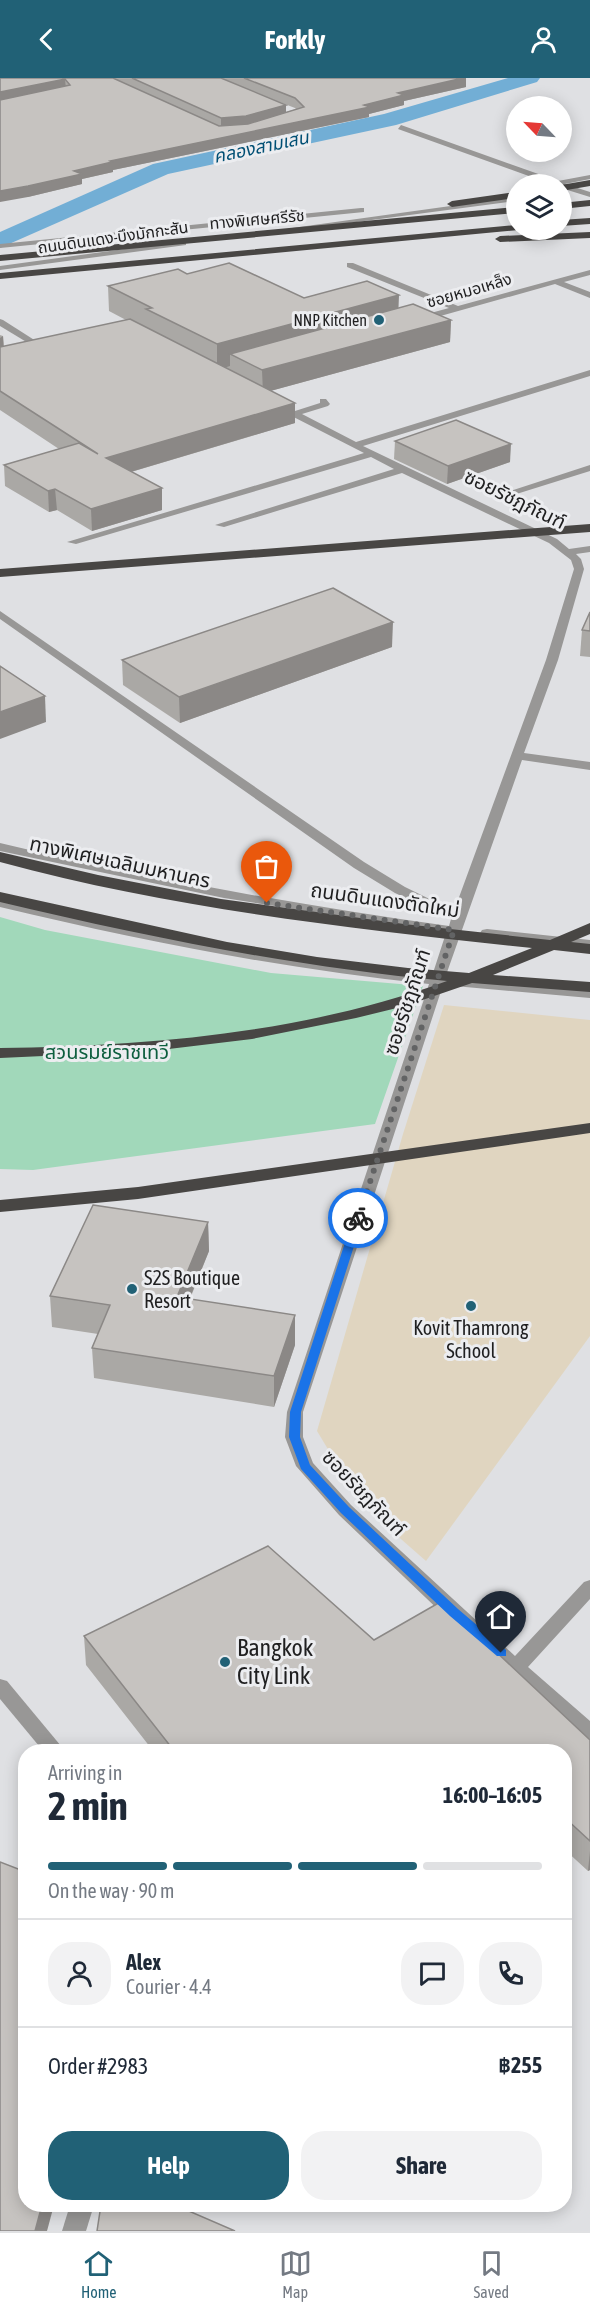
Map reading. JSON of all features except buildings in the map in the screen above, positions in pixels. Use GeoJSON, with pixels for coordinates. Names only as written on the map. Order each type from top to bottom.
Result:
{"type":"FeatureCollection","features":[{"type":"Feature","properties":{"kind":"highway"},"geometry":{"type":"LineString","coordinates":[[572,187],[587,190]]}},
{"type":"Feature","properties":{"kind":"highway"},"geometry":{"type":"LineString","coordinates":[[78,251],[506,198]]}},
{"type":"Feature","properties":{"kind":"highway"},"geometry":{"type":"LineString","coordinates":[[572,205],[590,203]]}},
{"type":"Feature","properties":{"kind":"highway","name":"ทางพิเศษศรีรัช"},"geometry":{"type":"LineString","coordinates":[[0,258],[506,211]]}},
{"type":"Feature","properties":{"kind":"highway"},"geometry":{"type":"LineString","coordinates":[[572,223],[590,221]]}},
{"type":"Feature","properties":{"kind":"highway","name":"ทางพิเศษศรีรัช"},"geometry":{"type":"LineString","coordinates":[[0,276],[506,229]]}},
{"type":"Feature","properties":{"kind":"highway"},"geometry":{"type":"LineString","coordinates":[[306,248],[590,235]]}},
{"type":"Feature","properties":{"kind":"highway"},"geometry":{"type":"LineString","coordinates":[[0,573],[590,528]]}},
{"type":"Feature","properties":{"kind":"highway"},"geometry":{"type":"LineString","coordinates":[[0,561],[95,565]]}},
{"type":"Feature","properties":{"kind":"highway","name":"ทางพิเศษเฉลิมมหานคร"},"geometry":{"type":"LineString","coordinates":[[0,857],[190,900],[270,913],[369,927],[590,949]]}},
{"type":"Feature","properties":{"kind":"highway"},"geometry":{"type":"LineString","coordinates":[[0,897],[229,948],[375,968],[590,987]]}},
{"type":"Feature","properties":{"kind":"highway"},"geometry":{"type":"LineString","coordinates":[[0,1053],[112,1050],[203,1042],[312,1022],[400,1002],[454,984],[529,956],[590,928]]}},
{"type":"Feature","properties":{"kind":"highway"},"geometry":{"type":"LineString","coordinates":[[0,1206],[138,1193],[590,1128]]}},
{"type":"Feature","properties":{"kind":"street"},"geometry":{"type":"LineString","coordinates":[[401,127],[531,174]]}},
{"type":"Feature","properties":{"kind":"street"},"geometry":{"type":"LineString","coordinates":[[572,182],[590,177]]}},
{"type":"Feature","properties":{"kind":"street"},"geometry":{"type":"LineString","coordinates":[[572,187],[587,190]]}},
{"type":"Feature","properties":{"kind":"street","name":"ถนนดินแดง-บึงมักกะสัน"},"geometry":{"type":"LineString","coordinates":[[0,246],[375,208],[506,190]]}},
{"type":"Feature","properties":{"kind":"street"},"geometry":{"type":"LineString","coordinates":[[572,192],[587,190]]}},
{"type":"Feature","properties":{"kind":"street","name":"ถนนดินแดง-บึงมักกะสัน"},"geometry":{"type":"LineString","coordinates":[[0,268],[506,198]]}},
{"type":"Feature","properties":{"kind":"street"},"geometry":{"type":"LineString","coordinates":[[350,266],[459,309]]}},
{"type":"Feature","properties":{"kind":"street","name":"ซอยหมอเหล็ง"},"geometry":{"type":"LineString","coordinates":[[406,322],[590,273]]}},
{"type":"Feature","properties":{"kind":"street"},"geometry":{"type":"LineString","coordinates":[[555,281],[590,295]]}},
{"type":"Feature","properties":{"kind":"street"},"geometry":{"type":"LineString","coordinates":[[0,322],[46,350]]}},
{"type":"Feature","properties":{"kind":"street"},"geometry":{"type":"LineString","coordinates":[[35,353],[57,348]]}},
{"type":"Feature","properties":{"kind":"street"},"geometry":{"type":"LineString","coordinates":[[355,446],[590,373]]}},
{"type":"Feature","properties":{"kind":"street","name":"ซอยรัชฎภัณฑ์"},"geometry":{"type":"LineString","coordinates":[[264,399],[403,470],[553,541],[576,559],[579,569],[552,660],[457,924],[303,1387],[295,1412],[294,1437],[305,1466],[345,1510],[454,1612],[590,1733]]}},
{"type":"Feature","properties":{"kind":"street"},"geometry":{"type":"LineString","coordinates":[[294,414],[325,404],[323,401]]}},
{"type":"Feature","properties":{"kind":"street"},"geometry":{"type":"LineString","coordinates":[[72,542],[372,454]]}},
{"type":"Feature","properties":{"kind":"street"},"geometry":{"type":"LineString","coordinates":[[506,494],[590,468]]}},
{"type":"Feature","properties":{"kind":"street"},"geometry":{"type":"LineString","coordinates":[[220,525],[403,470]]}},
{"type":"Feature","properties":{"kind":"street"},"geometry":{"type":"LineString","coordinates":[[569,552],[590,549]]}},
{"type":"Feature","properties":{"kind":"street"},"geometry":{"type":"LineString","coordinates":[[0,614],[359,865],[457,924]]}},
{"type":"Feature","properties":{"kind":"street"},"geometry":{"type":"LineString","coordinates":[[518,756],[590,766]]}},
{"type":"Feature","properties":{"kind":"street","name":"ถนนดินแดงตัดใหม่"},"geometry":{"type":"LineString","coordinates":[[0,847],[200,891],[356,917],[457,924],[590,944]]}},
{"type":"Feature","properties":{"kind":"street"},"geometry":{"type":"LineString","coordinates":[[0,903],[117,932],[276,961],[438,982],[590,994]]}},
{"type":"Feature","properties":{"kind":"street"},"geometry":{"type":"LineString","coordinates":[[517,1666],[590,1587]]}},
{"type":"Feature","properties":{"kind":"street"},"geometry":{"type":"LineString","coordinates":[[0,1686],[49,1744]]}},
{"type":"Feature","properties":{"kind":"street"},"geometry":{"type":"LineString","coordinates":[[74,2231],[80,2212]]}},
{"type":"Feature","properties":{"kind":"shaded area","name":"Kovit Thamrong School"},"geometry":{"type":"Polygon","coordinates":[[[444,1005],[590,1020],[590,1336],[426,1561],[361,1504],[317,1431],[403,1134],[444,1005]]]}},
{"type":"Feature","properties":{"kind":"green space","name":"สวนรมย์ราชเทวี"},"geometry":{"type":"Polygon","coordinates":[[[0,917],[45,930],[271,973],[423,986],[375,1124],[33,1170],[0,1169],[0,917]]]}},
{"type":"Feature","properties":{"kind":"waterway","name":"คลองสามเสน"},"geometry":{"type":"LineString","coordinates":[[0,241],[161,169],[388,120],[530,78]]}},
{"type":"Feature","properties":{"kind":"way so far"},"geometry":{"type":"LineString","coordinates":[[267,903],[454,930],[358,1218]]}},
{"type":"Feature","properties":{"kind":"place","name":"NNP Kitchen"},"geometry":{"type":"Point","coordinates":[379,320]}},
{"type":"Feature","properties":{"kind":"place","name":"S2S Boutique Resort"},"geometry":{"type":"Point","coordinates":[132,1289]}},
{"type":"Feature","properties":{"kind":"place","name":"Kovit Thamrong School"},"geometry":{"type":"Point","coordinates":[471,1306]}},
{"type":"Feature","properties":{"kind":"place","name":"Bangkok City Link"},"geometry":{"type":"Point","coordinates":[225,1662]}},
{"type":"Feature","properties":{"kind":"route"},"geometry":{"type":"LineString","coordinates":[[358,1218],[295,1412],[294,1437],[305,1466],[345,1510],[501,1653]]}}]}
